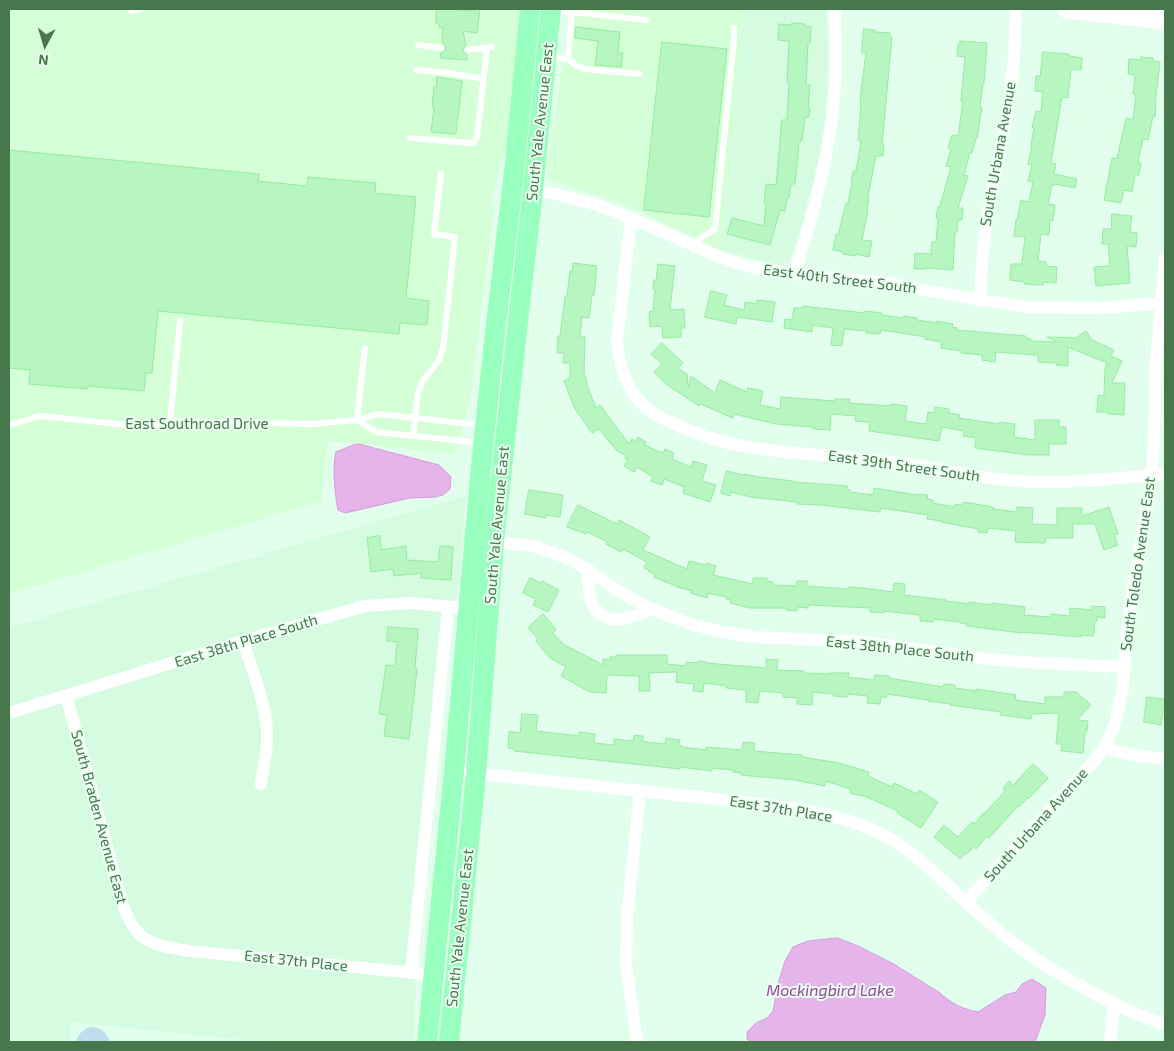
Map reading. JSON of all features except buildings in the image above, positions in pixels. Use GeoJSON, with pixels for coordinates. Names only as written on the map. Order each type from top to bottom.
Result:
{"type":"FeatureCollection","features":[{"type":"Feature","properties":{"kind":"main road","name":"South Yale Avenue East"},"geometry":{"type":"LineString","coordinates":[[449,1042],[476,774],[489,610],[494,542],[494,438],[513,182],[530,9]]}},
{"type":"Feature","properties":{"kind":"main road","name":"South Yale Avenue East"},"geometry":{"type":"LineString","coordinates":[[427,1042],[468,608],[533,191],[551,9]]}},
{"type":"Feature","properties":{"kind":"main road"},"geometry":{"type":"LineString","coordinates":[[1067,9],[1165,20]]}},
{"type":"Feature","properties":{"kind":"street"},"geometry":{"type":"LineString","coordinates":[[794,274],[809,229],[830,134],[835,84],[834,9]]}},
{"type":"Feature","properties":{"kind":"street","name":"South Urbana Avenue"},"geometry":{"type":"LineString","coordinates":[[980,300],[987,218],[1009,106],[1016,9]]}},
{"type":"Feature","properties":{"kind":"street","name":"East 40th Street South"},"geometry":{"type":"LineString","coordinates":[[533,191],[556,194],[594,204],[631,218],[724,259],[751,268],[886,283],[1028,307],[1101,308],[1160,304]]}},
{"type":"Feature","properties":{"kind":"street","name":"East 39th Street South"},"geometry":{"type":"LineString","coordinates":[[631,218],[617,342],[619,362],[631,392],[650,411],[664,419],[714,440],[742,447],[901,463],[1011,482],[1072,481],[1165,474]]}},
{"type":"Feature","properties":{"kind":"street","name":"South Toledo Avenue East"},"geometry":{"type":"LineString","coordinates":[[1105,747],[1114,727],[1123,688],[1127,630],[1133,586],[1149,503],[1152,475],[1156,362],[1165,259]]}},
{"type":"Feature","properties":{"kind":"street","name":"East 38th Place South"},"geometry":{"type":"LineString","coordinates":[[494,542],[533,546],[549,551],[574,561],[618,592],[651,609],[694,625],[718,631],[753,637],[866,642],[1021,662],[1124,666]]}},
{"type":"Feature","properties":{"kind":"street"},"geometry":{"type":"LineString","coordinates":[[586,569],[590,598],[600,615],[609,619],[621,620],[651,609]]}},
{"type":"Feature","properties":{"kind":"street","name":"East 38th Place South"},"geometry":{"type":"LineString","coordinates":[[9,713],[243,641],[365,606],[411,603],[489,610]]}},
{"type":"Feature","properties":{"kind":"street"},"geometry":{"type":"LineString","coordinates":[[411,972],[448,607]]}},
{"type":"Feature","properties":{"kind":"street"},"geometry":{"type":"LineString","coordinates":[[243,641],[266,722],[267,738],[261,784]]}},
{"type":"Feature","properties":{"kind":"street","name":"South Braden Avenue East"},"geometry":{"type":"LineString","coordinates":[[66,696],[126,916],[140,936]]}},
{"type":"Feature","properties":{"kind":"street"},"geometry":{"type":"LineString","coordinates":[[1105,747],[1130,755],[1165,759]]}},
{"type":"Feature","properties":{"kind":"street","name":"South Urbana Avenue"},"geometry":{"type":"LineString","coordinates":[[966,902],[1105,747]]}},
{"type":"Feature","properties":{"kind":"street","name":"East 37th Place"},"geometry":{"type":"LineString","coordinates":[[454,771],[763,804],[802,809],[852,822],[887,837],[910,852],[994,927],[1027,953],[1071,981],[1114,1004],[1165,1025]]}},
{"type":"Feature","properties":{"kind":"street"},"geometry":{"type":"LineString","coordinates":[[637,1042],[626,964],[627,926],[640,791]]}},
{"type":"Feature","properties":{"kind":"street","name":"East 37th Place"},"geometry":{"type":"LineString","coordinates":[[140,936],[154,944],[190,951],[455,977]]}},
{"type":"Feature","properties":{"kind":"street"},"geometry":{"type":"LineString","coordinates":[[1110,1042],[1114,1004]]}},
{"type":"Feature","properties":{"kind":"lane"},"geometry":{"type":"LineString","coordinates":[[131,11],[141,9]]}},
{"type":"Feature","properties":{"kind":"lane"},"geometry":{"type":"LineString","coordinates":[[551,9],[593,12],[646,20]]}},
{"type":"Feature","properties":{"kind":"lane"},"geometry":{"type":"LineString","coordinates":[[568,59],[572,12]]}},
{"type":"Feature","properties":{"kind":"lane"},"geometry":{"type":"LineString","coordinates":[[690,245],[715,228],[734,28]]}},
{"type":"Feature","properties":{"kind":"lane"},"geometry":{"type":"LineString","coordinates":[[418,45],[441,48]]}},
{"type":"Feature","properties":{"kind":"lane"},"geometry":{"type":"LineString","coordinates":[[410,138],[474,142],[477,137],[483,79],[489,47],[468,50]]}},
{"type":"Feature","properties":{"kind":"lane"},"geometry":{"type":"LineString","coordinates":[[546,57],[568,59],[584,69],[640,74]]}},
{"type":"Feature","properties":{"kind":"lane"},"geometry":{"type":"LineString","coordinates":[[416,70],[483,79]]}},
{"type":"Feature","properties":{"kind":"lane"},"geometry":{"type":"LineString","coordinates":[[413,436],[418,393],[422,382],[439,360],[443,348],[455,237],[434,234],[441,173]]}},
{"type":"Feature","properties":{"kind":"lane"},"geometry":{"type":"LineString","coordinates":[[170,421],[180,321]]}},
{"type":"Feature","properties":{"kind":"lane"},"geometry":{"type":"LineString","coordinates":[[365,348],[357,420],[376,432],[413,436],[494,438]]}},
{"type":"Feature","properties":{"kind":"lane","name":"East Southroad Drive"},"geometry":{"type":"LineString","coordinates":[[9,425],[41,416],[155,427],[170,421],[313,424],[357,420],[379,414],[415,418],[494,438]]}},
{"type":"Feature","properties":{"kind":"shaded area"},"geometry":{"type":"Polygon","coordinates":[[[9,9],[520,9],[507,145],[491,200],[494,208],[470,398],[455,454],[328,441],[322,501],[9,594],[9,9]]]}},
{"type":"Feature","properties":{"kind":"shaded area"},"geometry":{"type":"Polygon","coordinates":[[[570,9],[744,9],[721,250],[620,202],[554,182],[548,178],[547,173],[570,9]]]}},
{"type":"Feature","properties":{"kind":"shaded area"},"geometry":{"type":"Polygon","coordinates":[[[744,9],[826,9],[828,48],[827,89],[825,121],[819,157],[803,220],[790,259],[780,265],[721,250],[744,9]]]}},
{"type":"Feature","properties":{"kind":"shaded area"},"geometry":{"type":"Polygon","coordinates":[[[466,496],[457,596],[441,628],[408,954],[416,989],[413,1042],[264,1042],[71,1022],[69,1042],[9,1042],[9,627],[466,496]]]}},
{"type":"Feature","properties":{"kind":"shaded area"},"geometry":{"type":"Polygon","coordinates":[[[91,1027],[103,1031],[110,1042],[76,1042],[81,1032],[91,1027]]]}},
{"type":"Feature","properties":{"kind":"water"},"geometry":{"type":"Polygon","coordinates":[[[359,444],[439,465],[451,477],[450,489],[443,495],[435,497],[410,498],[345,513],[338,510],[334,473],[336,452],[359,444]]]}},
{"type":"Feature","properties":{"kind":"water","name":"Mockingbird Lake"},"geometry":{"type":"Polygon","coordinates":[[[838,938],[892,963],[953,1003],[973,1011],[978,1012],[1005,995],[1016,992],[1022,984],[1032,979],[1046,988],[1045,1015],[1035,1042],[751,1042],[747,1039],[747,1032],[756,1023],[767,1018],[773,1011],[779,980],[785,961],[793,947],[808,941],[838,938]]]}}]}
